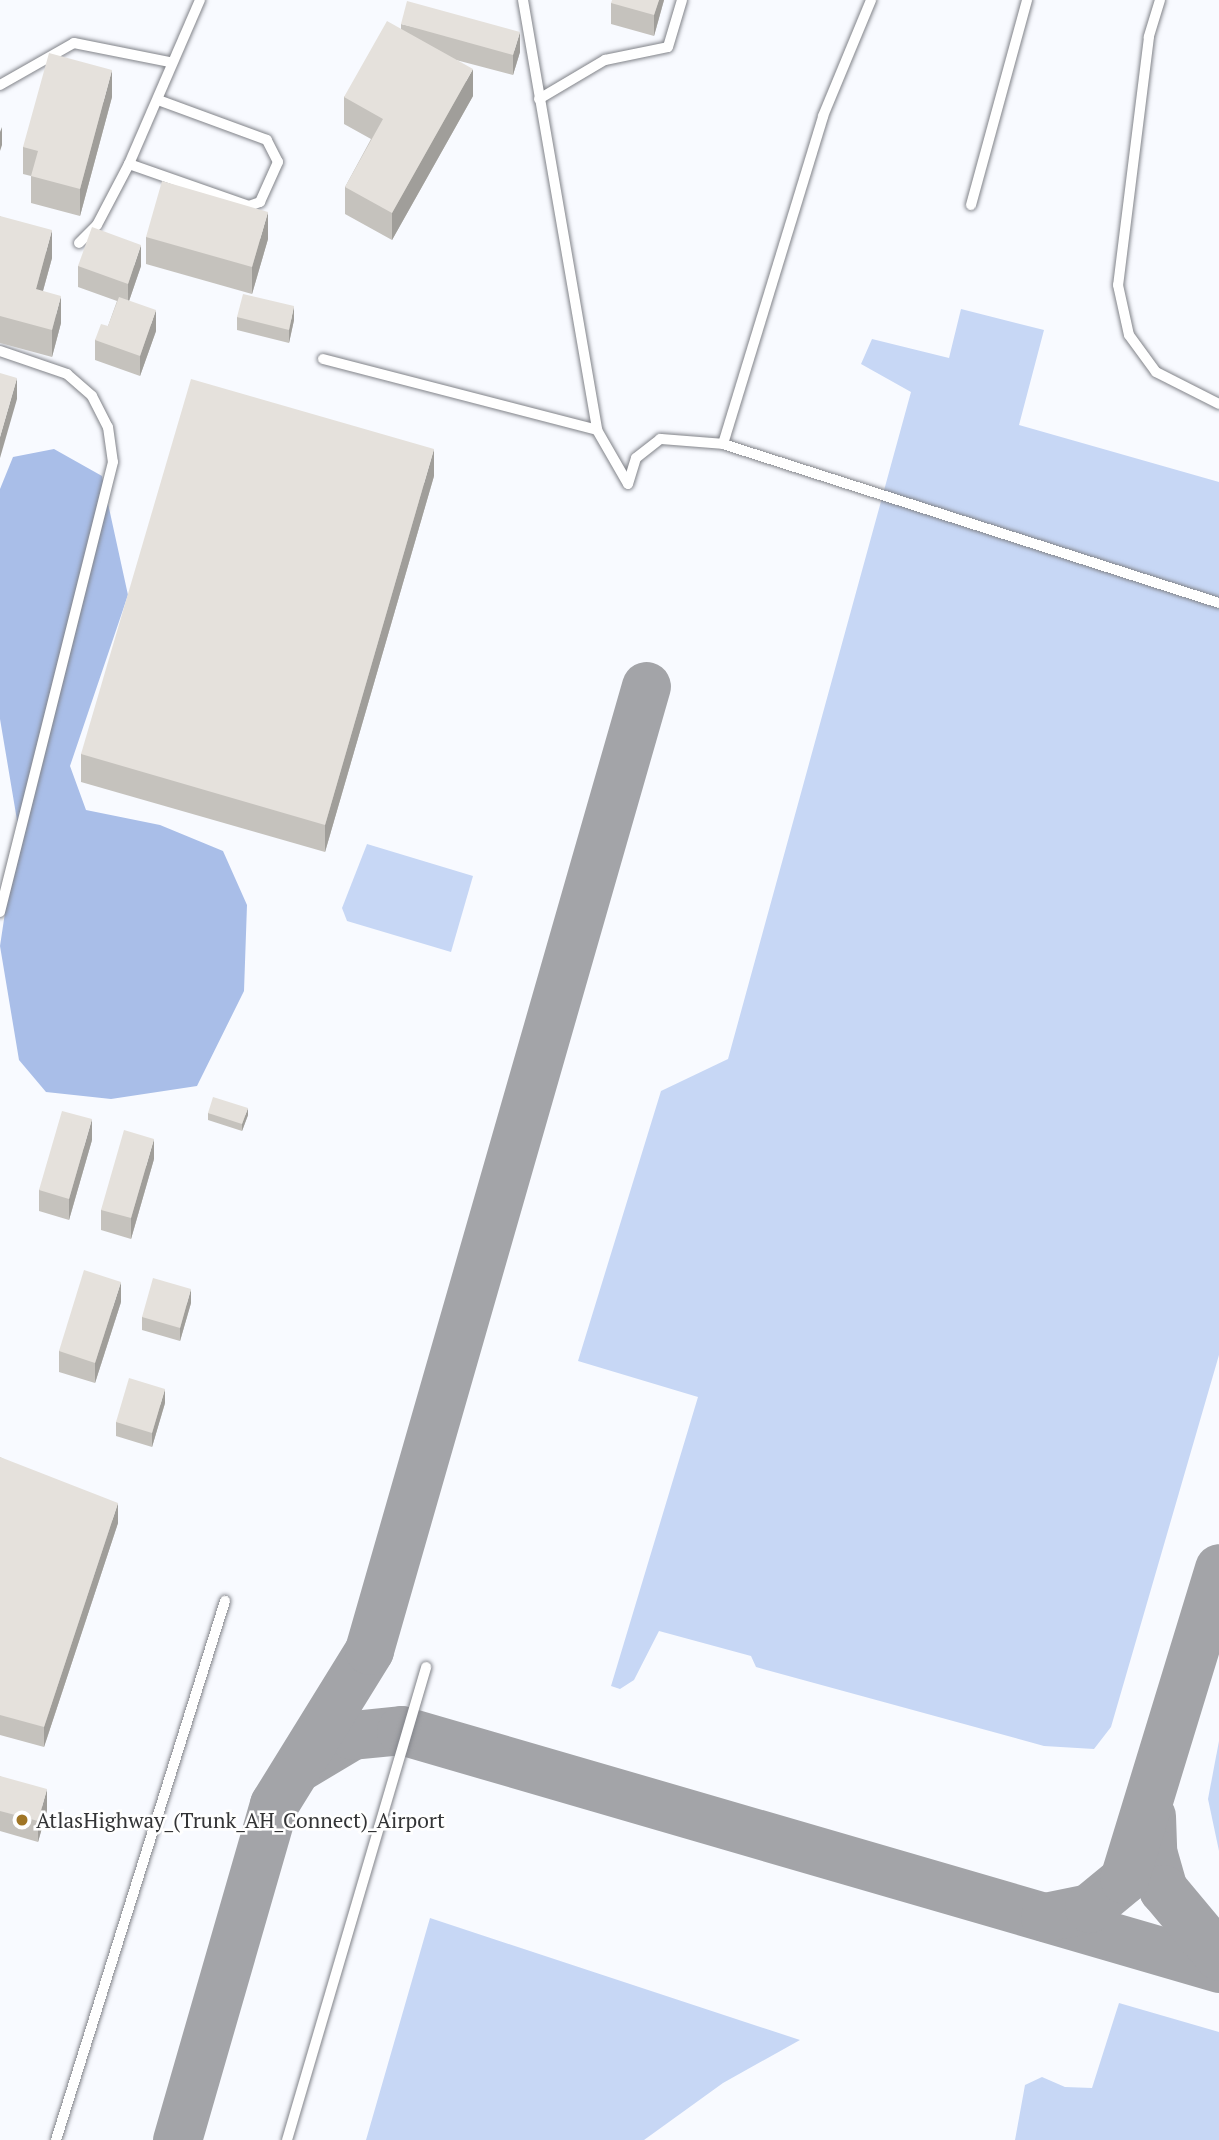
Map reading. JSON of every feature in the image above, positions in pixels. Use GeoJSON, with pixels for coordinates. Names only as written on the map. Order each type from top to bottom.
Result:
{"type":"FeatureCollection","features":[{"type":"Feature","properties":{"kind":"lane"},"geometry":{"type":"LineString","coordinates":[[79,243],[97,225],[129,164],[158,100],[170,62],[200,0]]}},
{"type":"Feature","properties":{"kind":"lane"},"geometry":{"type":"LineString","coordinates":[[523,0],[597,430],[628,484],[636,458],[660,439],[723,444],[1219,603]]}},
{"type":"Feature","properties":{"kind":"lane"},"geometry":{"type":"LineString","coordinates":[[539,99],[605,60],[668,47],[682,0]]}},
{"type":"Feature","properties":{"kind":"lane"},"geometry":{"type":"LineString","coordinates":[[723,444],[815,140],[872,0]]}},
{"type":"Feature","properties":{"kind":"lane"},"geometry":{"type":"LineString","coordinates":[[971,205],[1027,0]]}},
{"type":"Feature","properties":{"kind":"lane"},"geometry":{"type":"LineString","coordinates":[[1160,0],[1149,37],[1118,285],[1129,335],[1156,372],[1219,404]]}},
{"type":"Feature","properties":{"kind":"lane"},"geometry":{"type":"LineString","coordinates":[[0,85],[75,43],[170,62]]}},
{"type":"Feature","properties":{"kind":"lane"},"geometry":{"type":"LineString","coordinates":[[129,164],[249,206],[260,202],[278,162],[267,141],[158,100]]}},
{"type":"Feature","properties":{"kind":"lane"},"geometry":{"type":"LineString","coordinates":[[0,351],[67,374],[92,396],[108,427],[113,462],[0,912]]}},
{"type":"Feature","properties":{"kind":"lane"},"geometry":{"type":"LineString","coordinates":[[323,359],[597,430]]}},
{"type":"Feature","properties":{"kind":"lane"},"geometry":{"type":"LineString","coordinates":[[56,2140],[225,1601]]}},
{"type":"Feature","properties":{"kind":"lane"},"geometry":{"type":"LineString","coordinates":[[287,2140],[426,1667]]}},
{"type":"Feature","properties":{"kind":"shaded area"},"geometry":{"type":"Polygon","coordinates":[[[961,309],[1044,330],[1019,425],[1219,482],[1219,1355],[1111,1727],[1094,1749],[1044,1746],[756,1667],[751,1656],[659,1631],[634,1680],[620,1689],[611,1686],[698,1397],[578,1361],[661,1091],[728,1059],[911,392],[861,364],[872,339],[949,358],[961,309]]]}},
{"type":"Feature","properties":{"kind":"shaded area"},"geometry":{"type":"Polygon","coordinates":[[[54,449],[102,476],[128,595],[70,766],[86,810],[160,825],[223,851],[247,905],[244,991],[197,1086],[111,1099],[46,1092],[19,1060],[0,946],[18,826],[0,719],[0,489],[13,457],[54,449]]]}},
{"type":"Feature","properties":{"kind":"shaded area"},"geometry":{"type":"Polygon","coordinates":[[[367,844],[473,876],[451,952],[347,921],[342,908],[367,844]]]}},
{"type":"Feature","properties":{"kind":"shaded area"},"geometry":{"type":"Polygon","coordinates":[[[1219,1741],[1219,1851],[1208,1799],[1219,1741]]]}},
{"type":"Feature","properties":{"kind":"shaded area"},"geometry":{"type":"Polygon","coordinates":[[[430,1918],[800,2040],[723,2083],[644,2140],[366,2140],[430,1918]]]}},
{"type":"Feature","properties":{"kind":"shaded area"},"geometry":{"type":"Polygon","coordinates":[[[1119,2003],[1219,2032],[1219,2140],[1015,2140],[1025,2085],[1042,2077],[1065,2087],[1092,2088],[1119,2003]]]}},
{"type":"Feature","properties":{"kind":"building"},"geometry":{"type":"Polygon","coordinates":[[[612,0],[659,0],[654,15],[611,3],[612,0]]]}},
{"type":"Feature","properties":{"kind":"building"},"geometry":{"type":"Polygon","coordinates":[[[407,1],[520,32],[513,55],[401,24],[407,1]]]}},
{"type":"Feature","properties":{"kind":"building"},"geometry":{"type":"Polygon","coordinates":[[[387,21],[473,69],[392,213],[345,187],[383,119],[344,97],[387,21]]]}},
{"type":"Feature","properties":{"kind":"building"},"geometry":{"type":"Polygon","coordinates":[[[49,53],[112,70],[80,189],[31,176],[38,151],[23,147],[49,53]]]}},
{"type":"Feature","properties":{"kind":"building"},"geometry":{"type":"Polygon","coordinates":[[[162,181],[268,212],[252,267],[146,237],[162,181]]]}},
{"type":"Feature","properties":{"kind":"building"},"geometry":{"type":"Polygon","coordinates":[[[0,216],[52,230],[36,289],[61,296],[52,330],[0,316],[0,216]]]}},
{"type":"Feature","properties":{"kind":"building"},"geometry":{"type":"Polygon","coordinates":[[[92,227],[141,245],[128,284],[78,266],[92,227]]]}},
{"type":"Feature","properties":{"kind":"building"},"geometry":{"type":"Polygon","coordinates":[[[243,294],[294,306],[289,330],[237,317],[243,294]]]}},
{"type":"Feature","properties":{"kind":"building"},"geometry":{"type":"Polygon","coordinates":[[[119,297],[156,310],[140,356],[95,340],[101,324],[108,326],[119,297]]]}},
{"type":"Feature","properties":{"kind":"building"},"geometry":{"type":"Polygon","coordinates":[[[0,373],[17,378],[0,437],[0,373]]]}},
{"type":"Feature","properties":{"kind":"building"},"geometry":{"type":"Polygon","coordinates":[[[191,379],[434,449],[325,825],[81,754],[191,379]]]}},
{"type":"Feature","properties":{"kind":"building"},"geometry":{"type":"Polygon","coordinates":[[[213,1097],[248,1108],[242,1124],[208,1113],[213,1097]]]}},
{"type":"Feature","properties":{"kind":"building"},"geometry":{"type":"Polygon","coordinates":[[[62,1111],[92,1119],[69,1199],[39,1190],[62,1111]]]}},
{"type":"Feature","properties":{"kind":"building"},"geometry":{"type":"Polygon","coordinates":[[[124,1130],[154,1139],[131,1218],[101,1210],[124,1130]]]}},
{"type":"Feature","properties":{"kind":"building"},"geometry":{"type":"Polygon","coordinates":[[[84,1270],[121,1282],[95,1363],[59,1351],[84,1270]]]}},
{"type":"Feature","properties":{"kind":"building"},"geometry":{"type":"Polygon","coordinates":[[[153,1278],[191,1289],[180,1328],[142,1317],[153,1278]]]}},
{"type":"Feature","properties":{"kind":"building"},"geometry":{"type":"Polygon","coordinates":[[[129,1378],[165,1389],[152,1433],[116,1422],[129,1378]]]}},
{"type":"Feature","properties":{"kind":"building"},"geometry":{"type":"Polygon","coordinates":[[[0,1457],[118,1503],[44,1727],[0,1715],[0,1457]]]}},
{"type":"Feature","properties":{"kind":"building"},"geometry":{"type":"Polygon","coordinates":[[[0,1776],[47,1789],[38,1821],[0,1811],[0,1776]]]}},
{"type":"Feature","properties":{"kind":"taxiway"},"geometry":{"type":"LineString","coordinates":[[177,2140],[274,1804],[369,1650],[646,686]]}},
{"type":"Feature","properties":{"kind":"taxiway"},"geometry":{"type":"LineString","coordinates":[[1045,1917],[1089,1908],[1124,1879],[1219,1568]]}},
{"type":"Feature","properties":{"kind":"taxiway"},"geometry":{"type":"LineString","coordinates":[[302,1765],[352,1735],[401,1730],[1219,1968]]}},
{"type":"Feature","properties":{"kind":"taxiway"},"geometry":{"type":"LineString","coordinates":[[1151,1816],[1152,1851],[1163,1889],[1219,1956]]}},
{"type":"Feature","properties":{"kind":"place","name":"AtlasHighway_(Trunk_AH_Connect)_Airport"},"geometry":{"type":"Point","coordinates":[22,1820]}}]}
